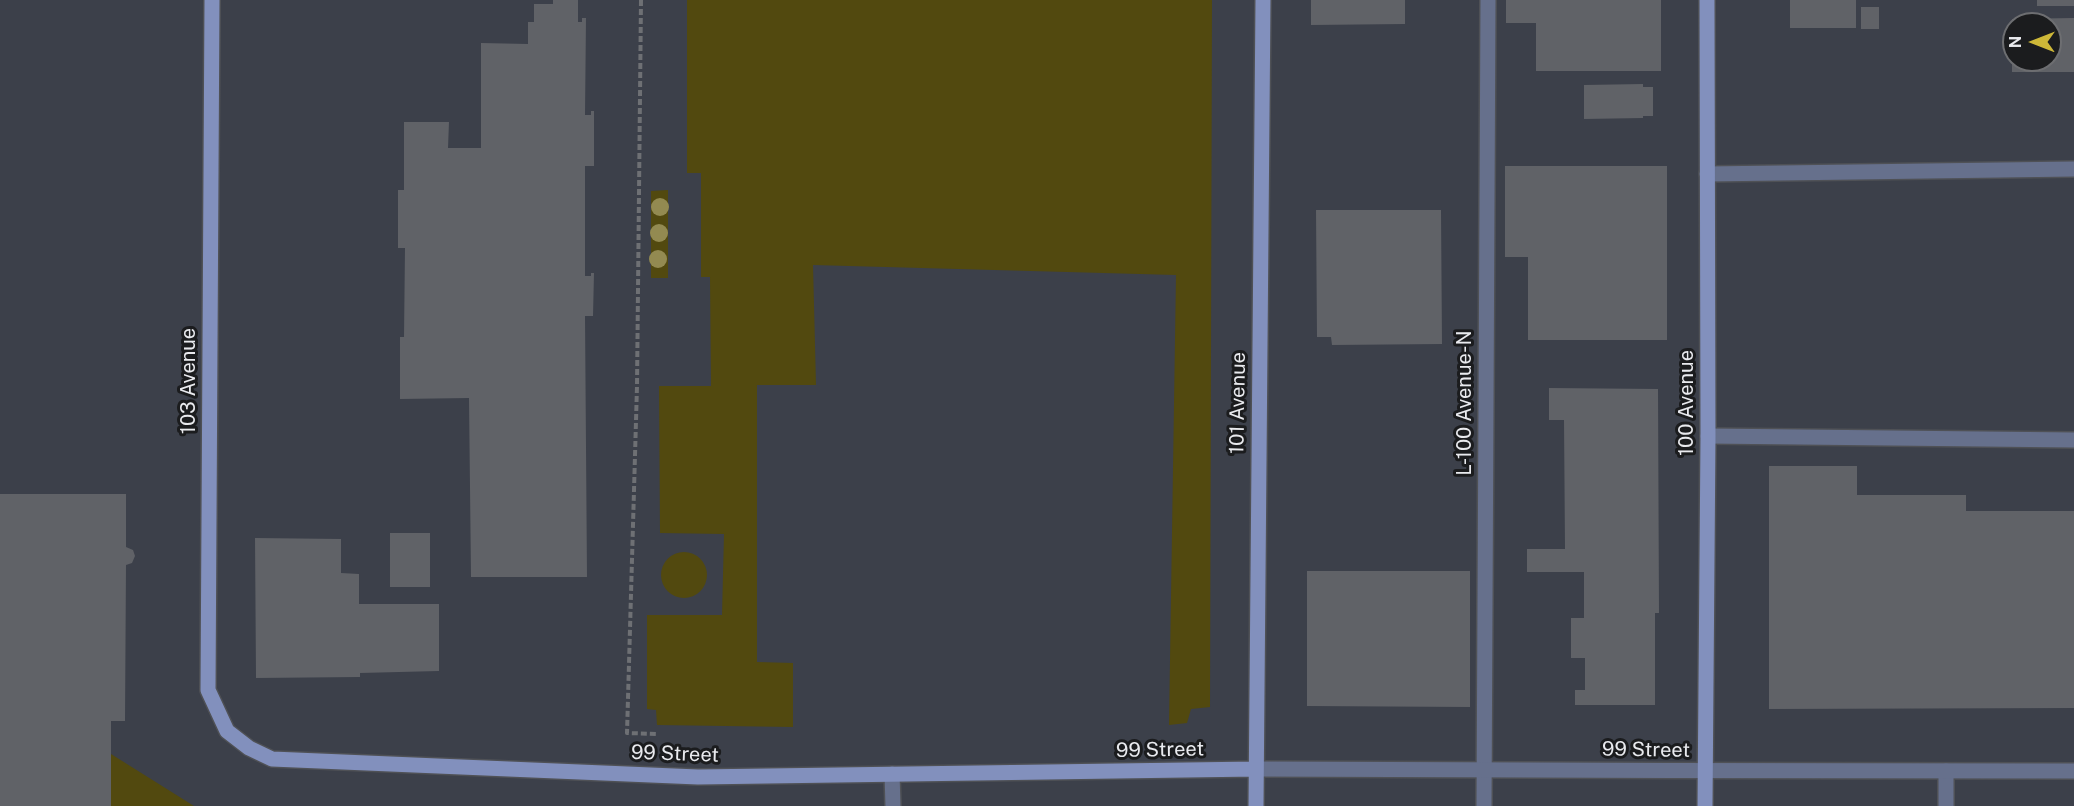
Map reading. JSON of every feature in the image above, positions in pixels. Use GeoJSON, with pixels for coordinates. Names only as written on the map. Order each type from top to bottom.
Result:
{"type":"FeatureCollection","features":[{"type":"Feature","properties":{"kind":"street","name":"103 Avenue"},"geometry":{"type":"LineString","coordinates":[[212,0],[208,690],[227,731],[249,748]]}},
{"type":"Feature","properties":{"kind":"street","name":"101 Avenue"},"geometry":{"type":"LineString","coordinates":[[1256,806],[1263,0]]}},
{"type":"Feature","properties":{"kind":"street","name":"L-100 Avenue-N"},"geometry":{"type":"LineString","coordinates":[[1484,806],[1488,0]]}},
{"type":"Feature","properties":{"kind":"street","name":"100 Avenue"},"geometry":{"type":"LineString","coordinates":[[1705,806],[1708,435],[1707,0]]}},
{"type":"Feature","properties":{"kind":"street"},"geometry":{"type":"LineString","coordinates":[[1707,174],[2074,169]]}},
{"type":"Feature","properties":{"kind":"street"},"geometry":{"type":"LineString","coordinates":[[1708,435],[2074,440]]}},
{"type":"Feature","properties":{"kind":"street","name":"99 Street"},"geometry":{"type":"LineString","coordinates":[[249,748],[272,759],[698,777],[1484,769],[1705,772],[2074,771]]}},
{"type":"Feature","properties":{"kind":"street"},"geometry":{"type":"LineString","coordinates":[[1946,771],[1946,806]]}},
{"type":"Feature","properties":{"kind":"street"},"geometry":{"type":"LineString","coordinates":[[892,774],[893,806]]}},
{"type":"Feature","properties":{"kind":"path"},"geometry":{"type":"LineString","coordinates":[[641,0],[637,386],[627,733],[656,734]]}},
{"type":"Feature","properties":{"kind":"shaded area"},"geometry":{"type":"Polygon","coordinates":[[[0,0],[2074,0],[2074,806],[0,806],[0,0]]]}},
{"type":"Feature","properties":{"kind":"shaded area"},"geometry":{"type":"Polygon","coordinates":[[[687,0],[1212,0],[1210,707],[1191,709],[1187,723],[1169,725],[1176,275],[813,265],[816,385],[757,385],[757,662],[793,663],[793,727],[657,725],[656,710],[647,709],[647,615],[722,615],[724,534],[660,533],[659,386],[711,386],[710,277],[701,277],[701,173],[687,173],[687,0]]]}},
{"type":"Feature","properties":{"kind":"shaded area"},"geometry":{"type":"Polygon","coordinates":[[[668,190],[668,278],[651,278],[651,191],[668,190]]]}},
{"type":"Feature","properties":{"kind":"shaded area"},"geometry":{"type":"Polygon","coordinates":[[[689,552],[701,558],[706,566],[706,584],[701,592],[693,597],[679,598],[667,592],[662,584],[661,570],[667,558],[675,553],[689,552]]]}},
{"type":"Feature","properties":{"kind":"shaded area"},"geometry":{"type":"Polygon","coordinates":[[[103,749],[194,806],[0,806],[103,749]]]}},
{"type":"Feature","properties":{"kind":"building"},"geometry":{"type":"Polygon","coordinates":[[[553,0],[578,0],[578,22],[586,18],[585,115],[591,115],[591,111],[594,111],[594,166],[585,166],[585,276],[591,276],[591,273],[594,273],[593,316],[585,316],[587,577],[471,577],[469,398],[400,399],[400,337],[404,337],[405,248],[398,248],[398,190],[404,190],[404,122],[449,122],[448,148],[481,148],[481,43],[528,44],[528,22],[534,22],[534,4],[553,4],[553,0]]]}},
{"type":"Feature","properties":{"kind":"building"},"geometry":{"type":"Polygon","coordinates":[[[1311,0],[1405,0],[1405,24],[1311,25],[1311,0]]]}},
{"type":"Feature","properties":{"kind":"building"},"geometry":{"type":"Polygon","coordinates":[[[1506,0],[1661,0],[1661,71],[1536,71],[1536,23],[1506,23],[1506,0]]]}},
{"type":"Feature","properties":{"kind":"building"},"geometry":{"type":"Polygon","coordinates":[[[1790,0],[1856,0],[1856,28],[1790,28],[1790,0]]]}},
{"type":"Feature","properties":{"kind":"building"},"geometry":{"type":"Polygon","coordinates":[[[2037,0],[2074,0],[2074,6],[2037,6],[2037,0]]]}},
{"type":"Feature","properties":{"kind":"building"},"geometry":{"type":"Polygon","coordinates":[[[1861,7],[1879,7],[1879,29],[1861,29],[1861,7]]]}},
{"type":"Feature","properties":{"kind":"building"},"geometry":{"type":"Polygon","coordinates":[[[2062,18],[2074,18],[2074,72],[2062,72],[2062,18]]]}},
{"type":"Feature","properties":{"kind":"building"},"geometry":{"type":"Polygon","coordinates":[[[1643,84],[1643,87],[1653,87],[1653,116],[1584,119],[1584,85],[1643,84]]]}},
{"type":"Feature","properties":{"kind":"building"},"geometry":{"type":"Polygon","coordinates":[[[1505,166],[1667,166],[1667,340],[1528,340],[1528,257],[1505,257],[1505,166]]]}},
{"type":"Feature","properties":{"kind":"building"},"geometry":{"type":"Polygon","coordinates":[[[1316,210],[1441,210],[1442,344],[1332,345],[1331,337],[1317,337],[1316,210]]]}},
{"type":"Feature","properties":{"kind":"building"},"geometry":{"type":"Polygon","coordinates":[[[1549,388],[1658,389],[1659,613],[1655,613],[1655,705],[1575,705],[1575,690],[1585,690],[1585,658],[1571,658],[1571,618],[1584,618],[1584,572],[1527,572],[1527,549],[1565,549],[1564,420],[1549,420],[1549,388]]]}},
{"type":"Feature","properties":{"kind":"building"},"geometry":{"type":"Polygon","coordinates":[[[1769,466],[1857,466],[1857,495],[1966,495],[1966,511],[2074,511],[2074,708],[1769,709],[1769,466]]]}},
{"type":"Feature","properties":{"kind":"building"},"geometry":{"type":"Polygon","coordinates":[[[0,494],[126,494],[126,547],[133,550],[135,556],[132,563],[126,565],[125,721],[111,721],[111,806],[0,806],[0,494]]]}},
{"type":"Feature","properties":{"kind":"building"},"geometry":{"type":"Polygon","coordinates":[[[390,533],[430,533],[430,587],[390,587],[390,533]]]}},
{"type":"Feature","properties":{"kind":"building"},"geometry":{"type":"Polygon","coordinates":[[[255,538],[341,539],[341,573],[359,574],[359,604],[439,604],[439,671],[360,673],[360,677],[256,678],[255,538]]]}},
{"type":"Feature","properties":{"kind":"building"},"geometry":{"type":"Polygon","coordinates":[[[1307,571],[1470,571],[1470,707],[1307,706],[1307,571]]]}}]}
